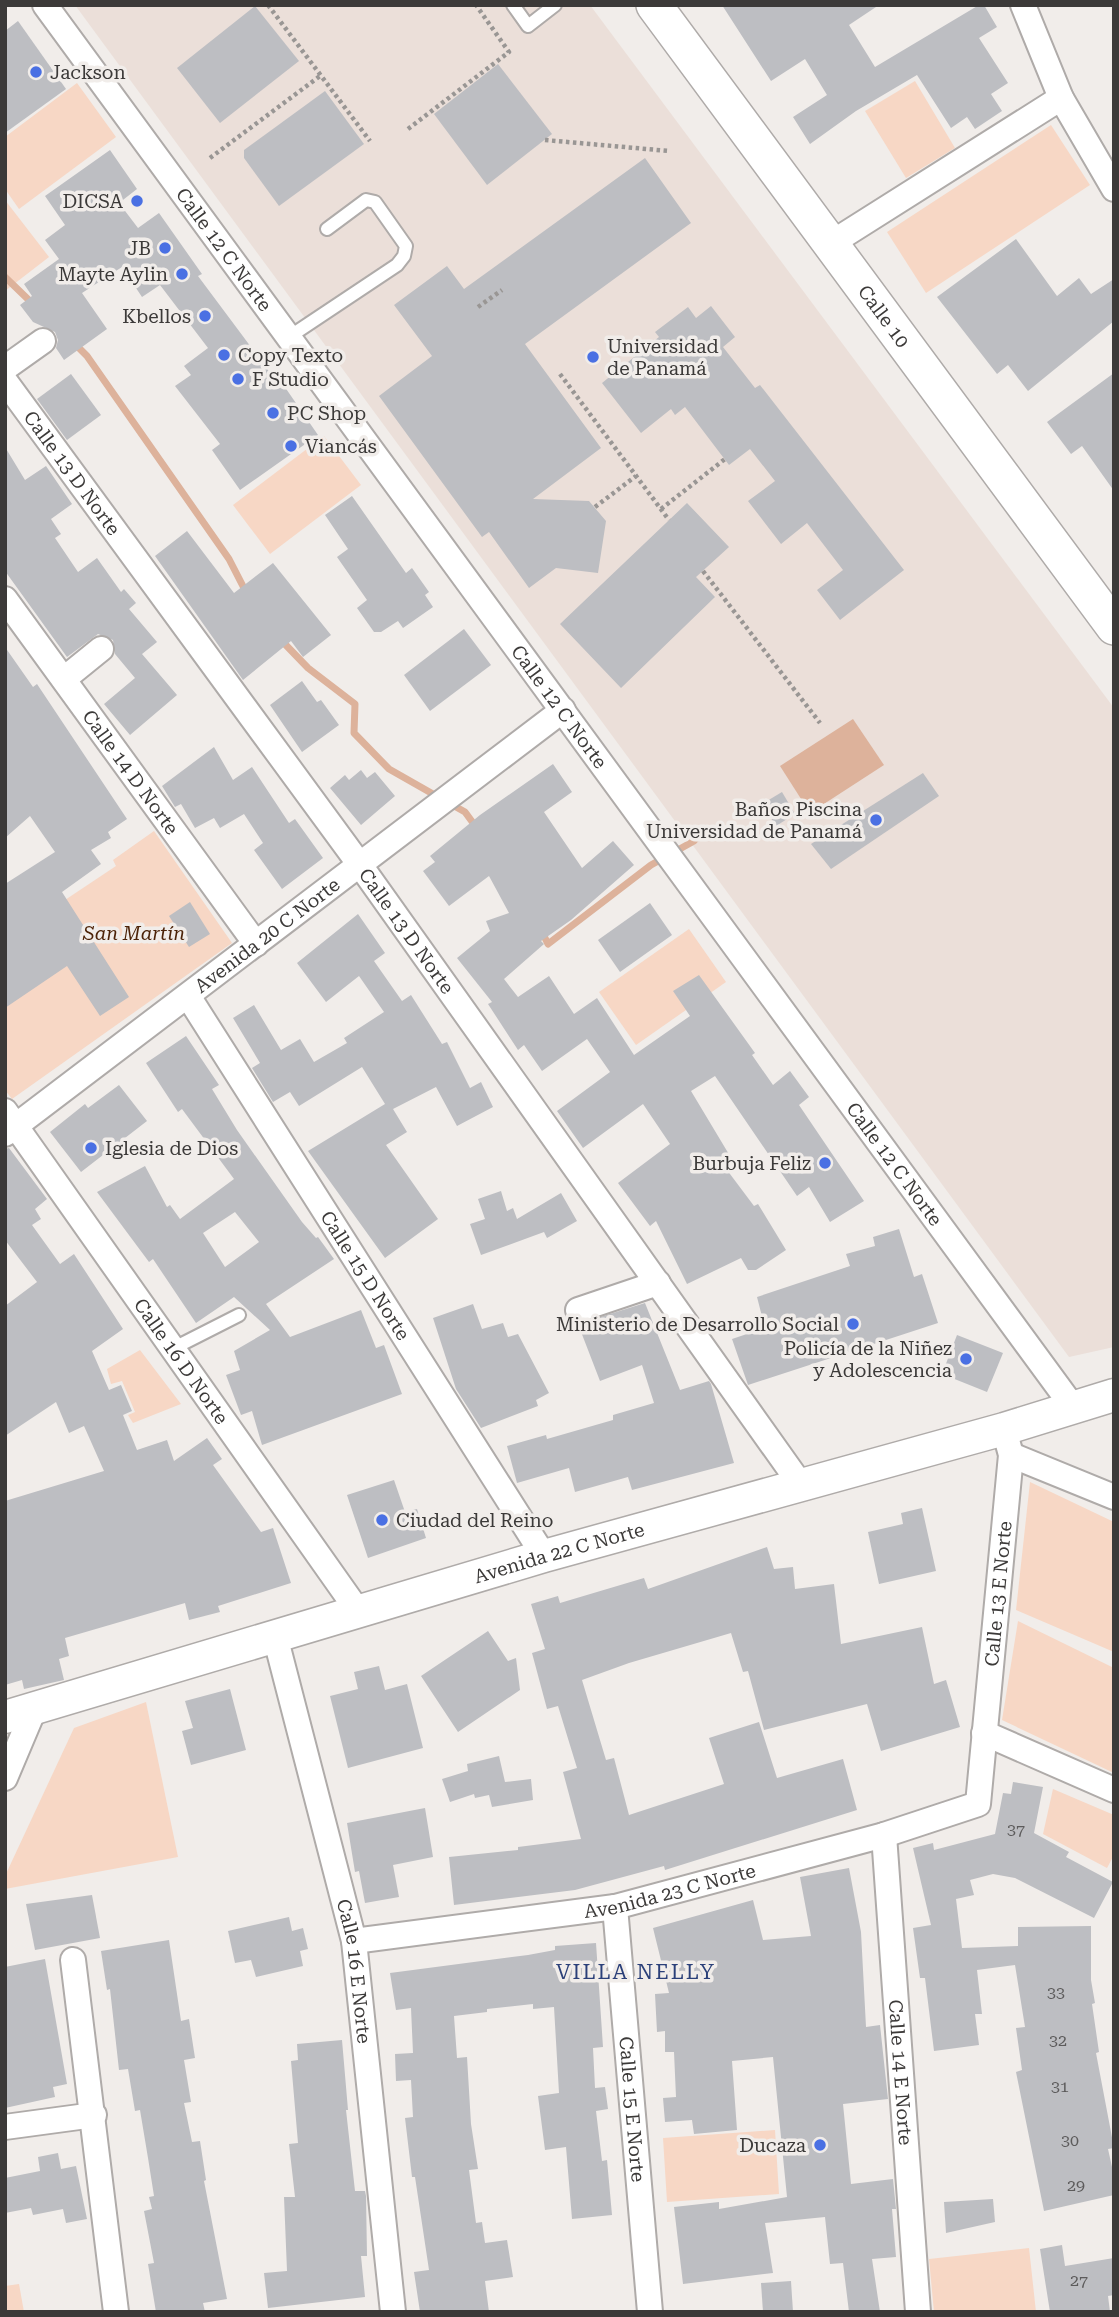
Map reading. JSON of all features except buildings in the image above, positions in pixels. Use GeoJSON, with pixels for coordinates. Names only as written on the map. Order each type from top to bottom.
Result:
{"type":"FeatureCollection","features":[{"type":"Feature","properties":{"kind":"main road","name":"Calle 10"},"geometry":{"type":"LineString","coordinates":[[654,5],[1114,627]]}},
{"type":"Feature","properties":{"kind":"street","name":"Calle 12 C Norte"},"geometry":{"type":"LineString","coordinates":[[44,5],[1073,1407]]}},
{"type":"Feature","properties":{"kind":"street"},"geometry":{"type":"LineString","coordinates":[[1023,5],[1061,98],[1114,189]]}},
{"type":"Feature","properties":{"kind":"street"},"geometry":{"type":"LineString","coordinates":[[830,244],[1061,98]]}},
{"type":"Feature","properties":{"kind":"street"},"geometry":{"type":"LineString","coordinates":[[5,368],[43,341]]}},
{"type":"Feature","properties":{"kind":"street","name":"Calle 13 D Norte"},"geometry":{"type":"LineString","coordinates":[[5,381],[360,865],[801,1485]]}},
{"type":"Feature","properties":{"kind":"street","name":"Calle 14 D Norte"},"geometry":{"type":"LineString","coordinates":[[10,615],[64,679],[256,944]]}},
{"type":"Feature","properties":{"kind":"street"},"geometry":{"type":"LineString","coordinates":[[64,679],[101,649]]}},
{"type":"Feature","properties":{"kind":"street","name":"Avenida 20 C Norte"},"geometry":{"type":"LineString","coordinates":[[9,1124],[188,996],[563,710]]}},
{"type":"Feature","properties":{"kind":"street","name":"Calle 15 D Norte"},"geometry":{"type":"LineString","coordinates":[[188,996],[544,1556]]}},
{"type":"Feature","properties":{"kind":"street","name":"Calle 16 D Norte"},"geometry":{"type":"LineString","coordinates":[[9,1124],[174,1348],[358,1611]]}},
{"type":"Feature","properties":{"kind":"street"},"geometry":{"type":"LineString","coordinates":[[578,1310],[658,1283]]}},
{"type":"Feature","properties":{"kind":"street","name":"Avenida 22 C Norte"},"geometry":{"type":"LineString","coordinates":[[5,1717],[544,1556],[801,1485],[1007,1442],[1073,1407],[1114,1395]]}},
{"type":"Feature","properties":{"kind":"street"},"geometry":{"type":"LineString","coordinates":[[1007,1442],[1114,1497]]}},
{"type":"Feature","properties":{"kind":"street","name":"Calle 13 E Norte"},"geometry":{"type":"LineString","coordinates":[[978,1804],[1007,1442]]}},
{"type":"Feature","properties":{"kind":"street","name":"Calle 16 E Norte"},"geometry":{"type":"LineString","coordinates":[[275,1636],[354,1941],[393,2312]]}},
{"type":"Feature","properties":{"kind":"street"},"geometry":{"type":"LineString","coordinates":[[5,1778],[35,1707]]}},
{"type":"Feature","properties":{"kind":"street"},"geometry":{"type":"LineString","coordinates":[[984,1733],[1114,1790]]}},
{"type":"Feature","properties":{"kind":"street","name":"Avenida 23 C Norte"},"geometry":{"type":"LineString","coordinates":[[354,1941],[615,1907],[884,1835],[978,1804]]}},
{"type":"Feature","properties":{"kind":"street","name":"Calle 14 E Norte"},"geometry":{"type":"LineString","coordinates":[[884,1835],[918,2312]]}},
{"type":"Feature","properties":{"kind":"street","name":"Calle 15 E Norte"},"geometry":{"type":"LineString","coordinates":[[615,1907],[650,2312]]}},
{"type":"Feature","properties":{"kind":"street"},"geometry":{"type":"LineString","coordinates":[[73,1960],[116,2312]]}},
{"type":"Feature","properties":{"kind":"street"},"geometry":{"type":"LineString","coordinates":[[5,2127],[94,2115]]}},
{"type":"Feature","properties":{"kind":"lane"},"geometry":{"type":"LineString","coordinates":[[513,5],[528,26],[555,5]]}},
{"type":"Feature","properties":{"kind":"lane"},"geometry":{"type":"LineString","coordinates":[[289,337],[397,265],[404,256],[406,246],[375,202],[366,200],[327,229]]}},
{"type":"Feature","properties":{"kind":"lane"},"geometry":{"type":"LineString","coordinates":[[174,1348],[239,1315]]}},
{"type":"Feature","properties":{"kind":"path"},"geometry":{"type":"LineString","coordinates":[[268,5],[370,141]]}},
{"type":"Feature","properties":{"kind":"path"},"geometry":{"type":"LineString","coordinates":[[408,129],[509,51],[476,5]]}},
{"type":"Feature","properties":{"kind":"path"},"geometry":{"type":"LineString","coordinates":[[210,158],[320,75]]}},
{"type":"Feature","properties":{"kind":"path"},"geometry":{"type":"LineString","coordinates":[[545,140],[669,151]]}},
{"type":"Feature","properties":{"kind":"path"},"geometry":{"type":"LineString","coordinates":[[478,307],[502,289]]}},
{"type":"Feature","properties":{"kind":"path"},"geometry":{"type":"LineString","coordinates":[[560,374],[669,520]]}},
{"type":"Feature","properties":{"kind":"path"},"geometry":{"type":"LineString","coordinates":[[661,509],[724,459]]}},
{"type":"Feature","properties":{"kind":"path"},"geometry":{"type":"LineString","coordinates":[[595,508],[636,476]]}},
{"type":"Feature","properties":{"kind":"path"},"geometry":{"type":"LineString","coordinates":[[703,571],[820,723]]}},
{"type":"Feature","properties":{"kind":"shaded area","name":"Universidad de Panamá"},"geometry":{"type":"Polygon","coordinates":[[[75,5],[590,5],[1114,708],[1114,1347],[1069,1357],[75,5]]]}},
{"type":"Feature","properties":{"kind":"shaded area"},"geometry":{"type":"Polygon","coordinates":[[[853,719],[884,765],[810,813],[780,766],[853,719]]]}},
{"type":"Feature","properties":{"kind":"green space"},"geometry":{"type":"Polygon","coordinates":[[[915,81],[955,148],[906,178],[865,111],[915,81]]]}},
{"type":"Feature","properties":{"kind":"green space"},"geometry":{"type":"Polygon","coordinates":[[[77,83],[116,137],[19,209],[5,189],[5,137],[77,83]]]}},
{"type":"Feature","properties":{"kind":"green space"},"geometry":{"type":"Polygon","coordinates":[[[1051,125],[1090,185],[926,293],[887,232],[1051,125]]]}},
{"type":"Feature","properties":{"kind":"green space"},"geometry":{"type":"Polygon","coordinates":[[[5,200],[49,257],[5,291],[5,200]]]}},
{"type":"Feature","properties":{"kind":"green space"},"geometry":{"type":"Polygon","coordinates":[[[324,436],[361,485],[270,554],[233,505],[324,436]]]}},
{"type":"Feature","properties":{"kind":"green space","name":"San Martín"},"geometry":{"type":"Polygon","coordinates":[[[154,831],[232,943],[12,1099],[5,1090],[5,940],[116,866],[113,860],[154,831]]]}},
{"type":"Feature","properties":{"kind":"green space"},"geometry":{"type":"Polygon","coordinates":[[[689,929],[726,982],[636,1045],[599,992],[689,929]]]}},
{"type":"Feature","properties":{"kind":"green space"},"geometry":{"type":"Polygon","coordinates":[[[140,1350],[181,1404],[133,1423],[128,1415],[135,1412],[122,1381],[111,1384],[107,1369],[140,1350]]]}},
{"type":"Feature","properties":{"kind":"green space"},"geometry":{"type":"Polygon","coordinates":[[[1030,1482],[1114,1522],[1114,1652],[1016,1610],[1030,1482]]]}},
{"type":"Feature","properties":{"kind":"green space"},"geometry":{"type":"Polygon","coordinates":[[[1018,1621],[1114,1668],[1114,1773],[1002,1720],[1018,1621]]]}},
{"type":"Feature","properties":{"kind":"green space"},"geometry":{"type":"Polygon","coordinates":[[[146,1702],[178,1857],[5,1889],[5,1876],[74,1728],[146,1702]]]}},
{"type":"Feature","properties":{"kind":"green space"},"geometry":{"type":"Polygon","coordinates":[[[1053,1789],[1114,1815],[1114,1855],[1107,1868],[1043,1834],[1053,1789]]]}},
{"type":"Feature","properties":{"kind":"green space"},"geometry":{"type":"Polygon","coordinates":[[[775,2130],[779,2194],[667,2202],[663,2138],[775,2130]]]}},
{"type":"Feature","properties":{"kind":"green space"},"geometry":{"type":"Polygon","coordinates":[[[1029,2248],[1036,2312],[934,2312],[929,2259],[1029,2248]]]}},
{"type":"Feature","properties":{"kind":"green space"},"geometry":{"type":"Polygon","coordinates":[[[19,2284],[24,2312],[5,2312],[5,2286],[19,2284]]]}},
{"type":"Feature","properties":{"kind":"waterway"},"geometry":{"type":"LineString","coordinates":[[5,277],[34,305]]}},
{"type":"Feature","properties":{"kind":"waterway"},"geometry":{"type":"LineString","coordinates":[[73,342],[87,356],[229,559],[247,594]]}},
{"type":"Feature","properties":{"kind":"waterway"},"geometry":{"type":"LineString","coordinates":[[281,640],[308,668],[355,704],[354,733],[389,769],[440,798]]}},
{"type":"Feature","properties":{"kind":"waterway"},"geometry":{"type":"LineString","coordinates":[[449,803],[465,812],[476,827]]}},
{"type":"Feature","properties":{"kind":"waterway"},"geometry":{"type":"LineString","coordinates":[[542,932],[548,944],[651,865],[694,841]]}},
{"type":"Feature","properties":{"kind":"place","name":"Jackson"},"geometry":{"type":"Point","coordinates":[36,72]}},
{"type":"Feature","properties":{"kind":"place","name":"DICSA"},"geometry":{"type":"Point","coordinates":[137,201]}},
{"type":"Feature","properties":{"kind":"place","name":"JB"},"geometry":{"type":"Point","coordinates":[165,248]}},
{"type":"Feature","properties":{"kind":"place","name":"Mayte Aylin"},"geometry":{"type":"Point","coordinates":[182,274]}},
{"type":"Feature","properties":{"kind":"place","name":"Kbellos"},"geometry":{"type":"Point","coordinates":[205,316]}},
{"type":"Feature","properties":{"kind":"place","name":"Copy Texto"},"geometry":{"type":"Point","coordinates":[224,355]}},
{"type":"Feature","properties":{"kind":"place","name":"Universidad de Panamá"},"geometry":{"type":"Point","coordinates":[593,357]}},
{"type":"Feature","properties":{"kind":"place","name":"F Studio"},"geometry":{"type":"Point","coordinates":[238,379]}},
{"type":"Feature","properties":{"kind":"place","name":"PC Shop"},"geometry":{"type":"Point","coordinates":[273,413]}},
{"type":"Feature","properties":{"kind":"place","name":"Vianca´s"},"geometry":{"type":"Point","coordinates":[291,446]}},
{"type":"Feature","properties":{"kind":"place","name":"Baños Piscina Universidad de Panamá"},"geometry":{"type":"Point","coordinates":[876,820]}},
{"type":"Feature","properties":{"kind":"place","name":"Iglesia de Dios"},"geometry":{"type":"Point","coordinates":[91,1148]}},
{"type":"Feature","properties":{"kind":"place","name":"Burbuja Feliz"},"geometry":{"type":"Point","coordinates":[825,1163]}},
{"type":"Feature","properties":{"kind":"place","name":"Ministerio de Desarrollo Social"},"geometry":{"type":"Point","coordinates":[853,1324]}},
{"type":"Feature","properties":{"kind":"place","name":"Policía de la Niñez y Adolescencia"},"geometry":{"type":"Point","coordinates":[966,1359]}},
{"type":"Feature","properties":{"kind":"place","name":"Ciudad del Reino"},"geometry":{"type":"Point","coordinates":[382,1520]}},
{"type":"Feature","properties":{"kind":"place","name":"Ducaza"},"geometry":{"type":"Point","coordinates":[820,2145]}},
{"type":"Feature","properties":{"kind":"district","name":"VILLA NELLY"},"geometry":{"type":"Point","coordinates":[636,1972]}}]}
